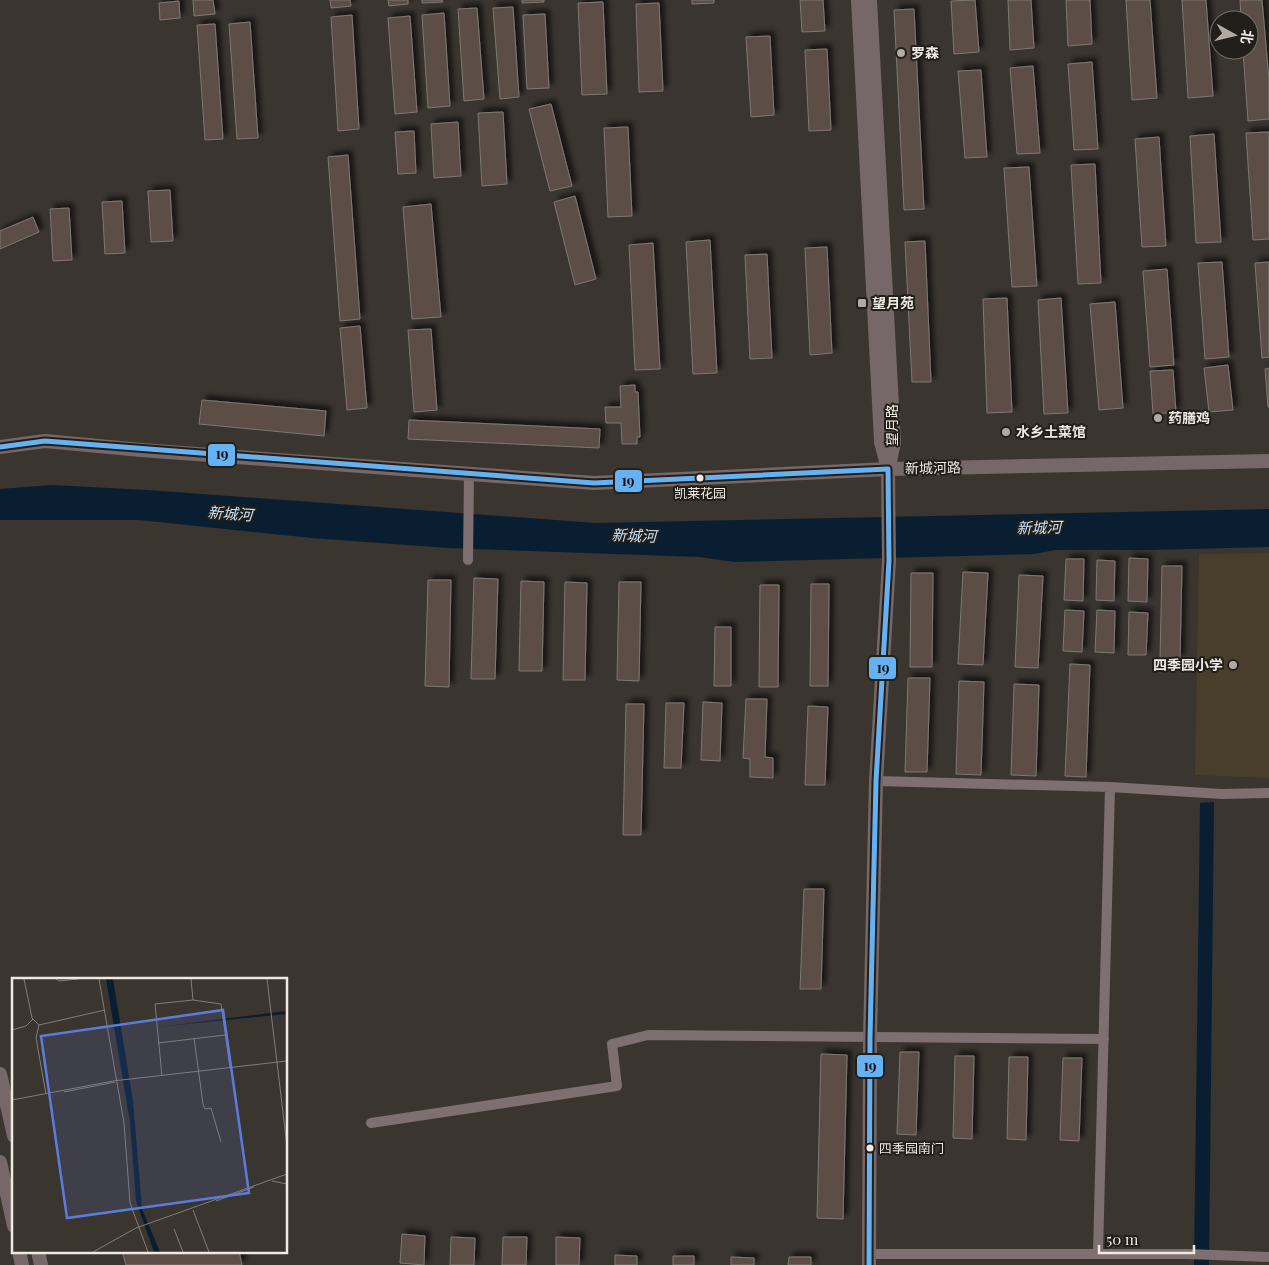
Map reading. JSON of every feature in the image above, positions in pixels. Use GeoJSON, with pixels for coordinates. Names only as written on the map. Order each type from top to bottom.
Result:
{"type":"FeatureCollection","features":[{"type":"Feature","properties":{"kind":"street","name":"望月路"},"geometry":{"type":"LineString","coordinates":[[858,0],[881,442],[888,469]]}},
{"type":"Feature","properties":{"kind":"street","name":"望月路"},"geometry":{"type":"LineString","coordinates":[[870,0],[894,442],[888,469]]}},
{"type":"Feature","properties":{"kind":"street","name":"新城河路"},"geometry":{"type":"LineString","coordinates":[[0,447],[45,441],[594,483],[888,469],[1269,461]]}},
{"type":"Feature","properties":{"kind":"street"},"geometry":{"type":"LineString","coordinates":[[888,469],[889,561],[876,781],[870,1038],[869,1259],[1098,1254],[1187,1254],[1269,1257]]}},
{"type":"Feature","properties":{"kind":"street"},"geometry":{"type":"LineString","coordinates":[[468,560],[469,474]]}},
{"type":"Feature","properties":{"kind":"street"},"geometry":{"type":"LineString","coordinates":[[876,781],[1110,787],[1222,794],[1269,793]]}},
{"type":"Feature","properties":{"kind":"street"},"geometry":{"type":"LineString","coordinates":[[1098,1254],[1110,787]]}},
{"type":"Feature","properties":{"kind":"street"},"geometry":{"type":"LineString","coordinates":[[371,1123],[617,1086],[612,1044],[648,1035],[1104,1039]]}},
{"type":"Feature","properties":{"kind":"street"},"geometry":{"type":"LineString","coordinates":[[0,1074],[12,1127]]}},
{"type":"Feature","properties":{"kind":"street"},"geometry":{"type":"LineString","coordinates":[[0,1162],[12,1217]]}},
{"type":"Feature","properties":{"kind":"street"},"geometry":{"type":"LineString","coordinates":[[19,1252],[22,1265]]}},
{"type":"Feature","properties":{"kind":"street"},"geometry":{"type":"LineString","coordinates":[[38,1252],[41,1265]]}},
{"type":"Feature","properties":{"kind":"shaded area","name":"四季园小学"},"geometry":{"type":"Polygon","coordinates":[[[1269,553],[1269,778],[1195,775],[1199,554],[1269,553]]]}},
{"type":"Feature","properties":{"kind":"water","name":"新城河"},"geometry":{"type":"Polygon","coordinates":[[[52,485],[147,490],[596,523],[1269,509],[1269,547],[1055,550],[1035,554],[734,562],[700,557],[448,548],[312,538],[139,520],[0,520],[0,489],[52,485]]]}},
{"type":"Feature","properties":{"kind":"water"},"geometry":{"type":"Polygon","coordinates":[[[1214,802],[1209,1265],[1194,1265],[1200,803],[1214,802]]]}},
{"type":"Feature","properties":{"kind":"building"},"geometry":{"type":"Polygon","coordinates":[[[193,0],[213,0],[215,14],[194,16],[193,0]]]}},
{"type":"Feature","properties":{"kind":"building"},"geometry":{"type":"Polygon","coordinates":[[[330,0],[350,0],[351,6],[331,8],[330,0]]]}},
{"type":"Feature","properties":{"kind":"building"},"geometry":{"type":"Polygon","coordinates":[[[388,0],[408,0],[408,4],[389,6],[388,0]]]}},
{"type":"Feature","properties":{"kind":"building"},"geometry":{"type":"Polygon","coordinates":[[[422,0],[442,0],[443,2],[422,3],[422,0]]]}},
{"type":"Feature","properties":{"kind":"building"},"geometry":{"type":"Polygon","coordinates":[[[522,0],[544,0],[544,2],[522,3],[522,0]]]}},
{"type":"Feature","properties":{"kind":"building"},"geometry":{"type":"Polygon","coordinates":[[[692,0],[714,0],[714,3],[692,4],[692,0]]]}},
{"type":"Feature","properties":{"kind":"building"},"geometry":{"type":"Polygon","coordinates":[[[800,0],[823,0],[825,31],[802,32],[800,0]]]}},
{"type":"Feature","properties":{"kind":"building"},"geometry":{"type":"Polygon","coordinates":[[[975,0],[979,52],[954,54],[951,1],[975,0]]]}},
{"type":"Feature","properties":{"kind":"building"},"geometry":{"type":"Polygon","coordinates":[[[1008,0],[1031,0],[1034,48],[1010,50],[1008,0]]]}},
{"type":"Feature","properties":{"kind":"building"},"geometry":{"type":"Polygon","coordinates":[[[1066,0],[1090,0],[1092,44],[1068,46],[1066,0]]]}},
{"type":"Feature","properties":{"kind":"building"},"geometry":{"type":"Polygon","coordinates":[[[1126,0],[1150,0],[1157,98],[1132,100],[1126,0]]]}},
{"type":"Feature","properties":{"kind":"building"},"geometry":{"type":"Polygon","coordinates":[[[1182,0],[1206,0],[1213,96],[1188,98],[1182,0]]]}},
{"type":"Feature","properties":{"kind":"building"},"geometry":{"type":"Polygon","coordinates":[[[1240,0],[1262,0],[1269,80],[1269,119],[1248,121],[1244,60],[1259,60],[1259,10],[1240,10],[1240,0]]]}},
{"type":"Feature","properties":{"kind":"building"},"geometry":{"type":"Polygon","coordinates":[[[179,1],[180,18],[160,20],[159,3],[179,1]]]}},
{"type":"Feature","properties":{"kind":"building"},"geometry":{"type":"Polygon","coordinates":[[[603,2],[607,94],[582,95],[578,3],[603,2]]]}},
{"type":"Feature","properties":{"kind":"building"},"geometry":{"type":"Polygon","coordinates":[[[659,3],[663,91],[639,92],[636,4],[659,3]]]}},
{"type":"Feature","properties":{"kind":"building"},"geometry":{"type":"Polygon","coordinates":[[[513,7],[519,97],[500,99],[493,8],[513,7]]]}},
{"type":"Feature","properties":{"kind":"building"},"geometry":{"type":"Polygon","coordinates":[[[477,8],[484,99],[464,101],[458,9],[477,8]]]}},
{"type":"Feature","properties":{"kind":"building"},"geometry":{"type":"Polygon","coordinates":[[[914,9],[924,209],[904,210],[894,10],[914,9]]]}},
{"type":"Feature","properties":{"kind":"building"},"geometry":{"type":"Polygon","coordinates":[[[444,13],[450,106],[428,108],[422,15],[444,13]]]}},
{"type":"Feature","properties":{"kind":"building"},"geometry":{"type":"Polygon","coordinates":[[[545,14],[549,88],[527,89],[523,15],[545,14]]]}},
{"type":"Feature","properties":{"kind":"building"},"geometry":{"type":"Polygon","coordinates":[[[352,15],[359,129],[338,131],[331,17],[352,15]]]}},
{"type":"Feature","properties":{"kind":"building"},"geometry":{"type":"Polygon","coordinates":[[[410,16],[417,112],[395,114],[388,18],[410,16]]]}},
{"type":"Feature","properties":{"kind":"building"},"geometry":{"type":"Polygon","coordinates":[[[250,22],[258,138],[237,139],[229,24],[250,22]]]}},
{"type":"Feature","properties":{"kind":"building"},"geometry":{"type":"Polygon","coordinates":[[[215,24],[223,139],[205,140],[197,25],[215,24]]]}},
{"type":"Feature","properties":{"kind":"building"},"geometry":{"type":"Polygon","coordinates":[[[770,36],[774,115],[751,117],[746,37],[770,36]]]}},
{"type":"Feature","properties":{"kind":"building"},"geometry":{"type":"Polygon","coordinates":[[[827,49],[831,130],[809,131],[805,50],[827,49]]]}},
{"type":"Feature","properties":{"kind":"building"},"geometry":{"type":"Polygon","coordinates":[[[1092,62],[1098,149],[1074,150],[1068,64],[1092,62]]]}},
{"type":"Feature","properties":{"kind":"building"},"geometry":{"type":"Polygon","coordinates":[[[1033,66],[1040,153],[1017,154],[1010,68],[1033,66]]]}},
{"type":"Feature","properties":{"kind":"building"},"geometry":{"type":"Polygon","coordinates":[[[981,70],[987,157],[965,158],[958,71],[981,70]]]}},
{"type":"Feature","properties":{"kind":"building"},"geometry":{"type":"Polygon","coordinates":[[[551,104],[572,186],[550,191],[529,109],[551,104]]]}},
{"type":"Feature","properties":{"kind":"building"},"geometry":{"type":"Polygon","coordinates":[[[503,112],[507,184],[482,186],[478,113],[503,112]]]}},
{"type":"Feature","properties":{"kind":"building"},"geometry":{"type":"Polygon","coordinates":[[[458,122],[461,176],[434,178],[431,124],[458,122]]]}},
{"type":"Feature","properties":{"kind":"building"},"geometry":{"type":"Polygon","coordinates":[[[628,127],[632,216],[608,217],[604,128],[628,127]]]}},
{"type":"Feature","properties":{"kind":"building"},"geometry":{"type":"Polygon","coordinates":[[[414,131],[416,173],[398,174],[395,132],[414,131]]]}},
{"type":"Feature","properties":{"kind":"building"},"geometry":{"type":"Polygon","coordinates":[[[1269,132],[1269,239],[1253,240],[1246,133],[1269,132]]]}},
{"type":"Feature","properties":{"kind":"building"},"geometry":{"type":"Polygon","coordinates":[[[1214,134],[1221,242],[1196,243],[1190,136],[1214,134]]]}},
{"type":"Feature","properties":{"kind":"building"},"geometry":{"type":"Polygon","coordinates":[[[1159,137],[1166,246],[1142,247],[1135,139],[1159,137]]]}},
{"type":"Feature","properties":{"kind":"building"},"geometry":{"type":"Polygon","coordinates":[[[348,155],[360,319],[340,321],[328,157],[348,155]]]}},
{"type":"Feature","properties":{"kind":"building"},"geometry":{"type":"Polygon","coordinates":[[[1095,164],[1101,283],[1078,284],[1071,165],[1095,164]]]}},
{"type":"Feature","properties":{"kind":"building"},"geometry":{"type":"Polygon","coordinates":[[[1029,167],[1037,286],[1012,287],[1004,168],[1029,167]]]}},
{"type":"Feature","properties":{"kind":"building"},"geometry":{"type":"Polygon","coordinates":[[[170,190],[173,241],[151,242],[148,191],[170,190]]]}},
{"type":"Feature","properties":{"kind":"building"},"geometry":{"type":"Polygon","coordinates":[[[575,196],[596,279],[575,285],[554,202],[575,196]]]}},
{"type":"Feature","properties":{"kind":"building"},"geometry":{"type":"Polygon","coordinates":[[[122,201],[125,253],[105,254],[102,202],[122,201]]]}},
{"type":"Feature","properties":{"kind":"building"},"geometry":{"type":"Polygon","coordinates":[[[431,204],[441,317],[412,319],[403,207],[431,204]]]}},
{"type":"Feature","properties":{"kind":"building"},"geometry":{"type":"Polygon","coordinates":[[[69,208],[72,260],[53,261],[50,209],[69,208]]]}},
{"type":"Feature","properties":{"kind":"building"},"geometry":{"type":"Polygon","coordinates":[[[33,217],[39,232],[0,249],[0,231],[33,217]]]}},
{"type":"Feature","properties":{"kind":"building"},"geometry":{"type":"Polygon","coordinates":[[[710,240],[717,373],[693,374],[686,242],[710,240]]]}},
{"type":"Feature","properties":{"kind":"building"},"geometry":{"type":"Polygon","coordinates":[[[925,241],[931,382],[912,382],[905,242],[925,241]]]}},
{"type":"Feature","properties":{"kind":"building"},"geometry":{"type":"Polygon","coordinates":[[[653,243],[660,369],[635,370],[629,245],[653,243]]]}},
{"type":"Feature","properties":{"kind":"building"},"geometry":{"type":"Polygon","coordinates":[[[827,247],[832,353],[810,355],[805,248],[827,247]]]}},
{"type":"Feature","properties":{"kind":"building"},"geometry":{"type":"Polygon","coordinates":[[[767,254],[772,358],[750,359],[745,255],[767,254]]]}},
{"type":"Feature","properties":{"kind":"building"},"geometry":{"type":"Polygon","coordinates":[[[1222,262],[1229,357],[1205,359],[1198,263],[1222,262]]]}},
{"type":"Feature","properties":{"kind":"building"},"geometry":{"type":"Polygon","coordinates":[[[1269,262],[1269,357],[1262,358],[1255,263],[1269,262]]]}},
{"type":"Feature","properties":{"kind":"building"},"geometry":{"type":"Polygon","coordinates":[[[1167,269],[1174,365],[1150,367],[1143,271],[1167,269]]]}},
{"type":"Feature","properties":{"kind":"building"},"geometry":{"type":"Polygon","coordinates":[[[1007,298],[1012,412],[987,413],[983,299],[1007,298]]]}},
{"type":"Feature","properties":{"kind":"building"},"geometry":{"type":"Polygon","coordinates":[[[1061,298],[1068,413],[1044,414],[1038,300],[1061,298]]]}},
{"type":"Feature","properties":{"kind":"building"},"geometry":{"type":"Polygon","coordinates":[[[1115,302],[1123,408],[1099,410],[1090,304],[1115,302]]]}},
{"type":"Feature","properties":{"kind":"building"},"geometry":{"type":"Polygon","coordinates":[[[360,326],[367,408],[347,410],[340,328],[360,326]]]}},
{"type":"Feature","properties":{"kind":"building"},"geometry":{"type":"Polygon","coordinates":[[[431,329],[437,410],[414,412],[408,330],[431,329]]]}},
{"type":"Feature","properties":{"kind":"building"},"geometry":{"type":"Polygon","coordinates":[[[1228,365],[1233,410],[1209,412],[1204,368],[1228,365]]]}},
{"type":"Feature","properties":{"kind":"building"},"geometry":{"type":"Polygon","coordinates":[[[1269,368],[1269,407],[1268,407],[1265,369],[1269,368]]]}},
{"type":"Feature","properties":{"kind":"building"},"geometry":{"type":"Polygon","coordinates":[[[1173,370],[1176,412],[1153,414],[1150,371],[1173,370]]]}},
{"type":"Feature","properties":{"kind":"building"},"geometry":{"type":"Polygon","coordinates":[[[635,385],[635,392],[638,392],[640,437],[637,437],[637,444],[622,444],[621,423],[606,423],[605,407],[621,407],[620,386],[635,385]]]}},
{"type":"Feature","properties":{"kind":"building"},"geometry":{"type":"Polygon","coordinates":[[[202,400],[326,411],[324,436],[199,424],[202,400]]]}},
{"type":"Feature","properties":{"kind":"building"},"geometry":{"type":"Polygon","coordinates":[[[409,420],[600,429],[599,448],[408,439],[409,420]]]}},
{"type":"Feature","properties":{"kind":"building"},"geometry":{"type":"Polygon","coordinates":[[[1129,558],[1148,559],[1147,602],[1128,601],[1129,558]]]}},
{"type":"Feature","properties":{"kind":"building"},"geometry":{"type":"Polygon","coordinates":[[[1066,559],[1084,559],[1083,601],[1064,600],[1066,559]]]}},
{"type":"Feature","properties":{"kind":"building"},"geometry":{"type":"Polygon","coordinates":[[[1097,560],[1115,561],[1114,601],[1096,600],[1097,560]]]}},
{"type":"Feature","properties":{"kind":"building"},"geometry":{"type":"Polygon","coordinates":[[[1162,566],[1182,566],[1180,659],[1160,659],[1162,566]]]}},
{"type":"Feature","properties":{"kind":"building"},"geometry":{"type":"Polygon","coordinates":[[[963,572],[988,573],[983,665],[958,664],[963,572]]]}},
{"type":"Feature","properties":{"kind":"building"},"geometry":{"type":"Polygon","coordinates":[[[911,573],[933,573],[932,667],[910,667],[911,573]]]}},
{"type":"Feature","properties":{"kind":"building"},"geometry":{"type":"Polygon","coordinates":[[[1019,575],[1043,576],[1038,668],[1015,667],[1019,575]]]}},
{"type":"Feature","properties":{"kind":"building"},"geometry":{"type":"Polygon","coordinates":[[[474,578],[498,579],[495,679],[471,679],[474,578]]]}},
{"type":"Feature","properties":{"kind":"building"},"geometry":{"type":"Polygon","coordinates":[[[428,580],[451,580],[449,687],[425,686],[428,580]]]}},
{"type":"Feature","properties":{"kind":"building"},"geometry":{"type":"Polygon","coordinates":[[[521,581],[544,582],[542,671],[519,671],[521,581]]]}},
{"type":"Feature","properties":{"kind":"building"},"geometry":{"type":"Polygon","coordinates":[[[565,582],[587,583],[585,680],[563,680],[565,582]]]}},
{"type":"Feature","properties":{"kind":"building"},"geometry":{"type":"Polygon","coordinates":[[[619,582],[641,582],[639,681],[617,680],[619,582]]]}},
{"type":"Feature","properties":{"kind":"building"},"geometry":{"type":"Polygon","coordinates":[[[811,584],[829,584],[828,686],[810,686],[811,584]]]}},
{"type":"Feature","properties":{"kind":"building"},"geometry":{"type":"Polygon","coordinates":[[[760,585],[779,585],[778,687],[759,687],[760,585]]]}},
{"type":"Feature","properties":{"kind":"building"},"geometry":{"type":"Polygon","coordinates":[[[1065,610],[1084,611],[1082,652],[1063,651],[1065,610]]]}},
{"type":"Feature","properties":{"kind":"building"},"geometry":{"type":"Polygon","coordinates":[[[1097,610],[1115,611],[1114,653],[1095,652],[1097,610]]]}},
{"type":"Feature","properties":{"kind":"building"},"geometry":{"type":"Polygon","coordinates":[[[1129,612],[1148,613],[1146,655],[1128,655],[1129,612]]]}},
{"type":"Feature","properties":{"kind":"building"},"geometry":{"type":"Polygon","coordinates":[[[715,627],[731,627],[731,686],[714,686],[715,627]]]}},
{"type":"Feature","properties":{"kind":"building"},"geometry":{"type":"Polygon","coordinates":[[[1070,664],[1090,665],[1086,777],[1065,776],[1070,664]]]}},
{"type":"Feature","properties":{"kind":"building"},"geometry":{"type":"Polygon","coordinates":[[[908,678],[930,678],[927,772],[905,772],[908,678]]]}},
{"type":"Feature","properties":{"kind":"building"},"geometry":{"type":"Polygon","coordinates":[[[959,681],[984,682],[981,775],[956,774],[959,681]]]}},
{"type":"Feature","properties":{"kind":"building"},"geometry":{"type":"Polygon","coordinates":[[[1014,684],[1039,685],[1036,776],[1011,775],[1014,684]]]}},
{"type":"Feature","properties":{"kind":"building"},"geometry":{"type":"Polygon","coordinates":[[[746,699],[767,699],[765,757],[773,758],[773,778],[750,777],[750,759],[743,758],[746,699]]]}},
{"type":"Feature","properties":{"kind":"building"},"geometry":{"type":"Polygon","coordinates":[[[703,702],[722,703],[720,761],[701,760],[703,702]]]}},
{"type":"Feature","properties":{"kind":"building"},"geometry":{"type":"Polygon","coordinates":[[[666,703],[684,703],[681,768],[664,768],[666,703]]]}},
{"type":"Feature","properties":{"kind":"building"},"geometry":{"type":"Polygon","coordinates":[[[626,704],[644,704],[641,835],[623,835],[626,704]]]}},
{"type":"Feature","properties":{"kind":"building"},"geometry":{"type":"Polygon","coordinates":[[[808,706],[828,707],[825,785],[805,785],[808,706]]]}},
{"type":"Feature","properties":{"kind":"building"},"geometry":{"type":"Polygon","coordinates":[[[804,889],[824,889],[821,989],[800,989],[804,889]]]}},
{"type":"Feature","properties":{"kind":"building"},"geometry":{"type":"Polygon","coordinates":[[[900,1052],[919,1052],[916,1135],[897,1134],[900,1052]]]}},
{"type":"Feature","properties":{"kind":"building"},"geometry":{"type":"Polygon","coordinates":[[[821,1054],[847,1055],[843,1219],[817,1218],[821,1054]]]}},
{"type":"Feature","properties":{"kind":"building"},"geometry":{"type":"Polygon","coordinates":[[[955,1056],[974,1056],[972,1139],[953,1138],[955,1056]]]}},
{"type":"Feature","properties":{"kind":"building"},"geometry":{"type":"Polygon","coordinates":[[[1009,1057],[1028,1057],[1026,1140],[1007,1139],[1009,1057]]]}},
{"type":"Feature","properties":{"kind":"building"},"geometry":{"type":"Polygon","coordinates":[[[1063,1058],[1082,1058],[1079,1141],[1060,1140],[1063,1058]]]}},
{"type":"Feature","properties":{"kind":"building"},"geometry":{"type":"Polygon","coordinates":[[[402,1234],[425,1236],[424,1265],[400,1263],[402,1234]]]}},
{"type":"Feature","properties":{"kind":"building"},"geometry":{"type":"Polygon","coordinates":[[[451,1237],[475,1238],[474,1265],[450,1265],[451,1237]]]}},
{"type":"Feature","properties":{"kind":"building"},"geometry":{"type":"Polygon","coordinates":[[[503,1237],[527,1237],[526,1265],[502,1265],[503,1237]]]}},
{"type":"Feature","properties":{"kind":"building"},"geometry":{"type":"Polygon","coordinates":[[[556,1237],[580,1238],[579,1265],[556,1265],[556,1237]]]}},
{"type":"Feature","properties":{"kind":"building"},"geometry":{"type":"Polygon","coordinates":[[[122,1252],[239,1252],[242,1265],[126,1265],[122,1252]]]}},
{"type":"Feature","properties":{"kind":"building"},"geometry":{"type":"Polygon","coordinates":[[[615,1255],[637,1256],[637,1265],[615,1265],[615,1255]]]}},
{"type":"Feature","properties":{"kind":"building"},"geometry":{"type":"Polygon","coordinates":[[[673,1256],[694,1256],[694,1265],[673,1265],[673,1256]]]}},
{"type":"Feature","properties":{"kind":"building"},"geometry":{"type":"Polygon","coordinates":[[[731,1257],[754,1258],[754,1265],[731,1265],[731,1257]]]}},
{"type":"Feature","properties":{"kind":"building"},"geometry":{"type":"Polygon","coordinates":[[[789,1257],[811,1257],[811,1265],[788,1265],[789,1257]]]}},
{"type":"Feature","properties":{"kind":"transit line","name":"19"},"geometry":{"type":"LineString","coordinates":[[0,447],[45,441],[594,483],[888,469]]}},
{"type":"Feature","properties":{"kind":"transit line","name":"19"},"geometry":{"type":"LineString","coordinates":[[869,1265],[870,1038],[876,781],[889,561],[888,469]]}},
{"type":"Feature","properties":{"kind":"place","name":"罗森"},"geometry":{"type":"Point","coordinates":[901,53]}},
{"type":"Feature","properties":{"kind":"place","name":"望月苑"},"geometry":{"type":"Point","coordinates":[862,303]}},
{"type":"Feature","properties":{"kind":"place","name":"药膳鸡"},"geometry":{"type":"Point","coordinates":[1158,418]}},
{"type":"Feature","properties":{"kind":"place","name":"水乡土菜馆"},"geometry":{"type":"Point","coordinates":[1006,432]}},
{"type":"Feature","properties":{"kind":"place","name":"凯莱花园"},"geometry":{"type":"Point","coordinates":[700,478]}},
{"type":"Feature","properties":{"kind":"place","name":"四季园小学"},"geometry":{"type":"Point","coordinates":[1233,665]}},
{"type":"Feature","properties":{"kind":"place","name":"四季园南门"},"geometry":{"type":"Point","coordinates":[870,1148]}}]}
